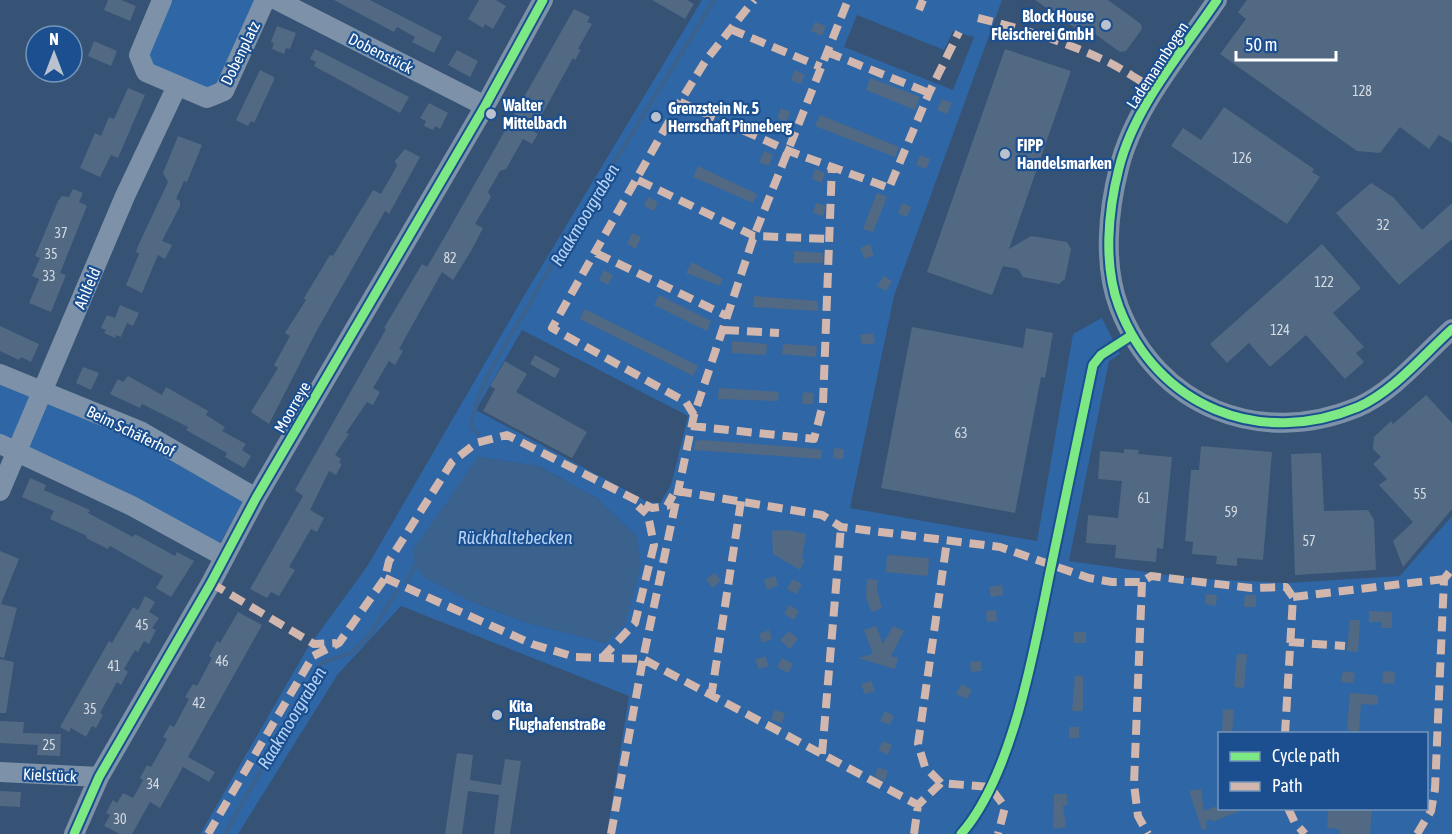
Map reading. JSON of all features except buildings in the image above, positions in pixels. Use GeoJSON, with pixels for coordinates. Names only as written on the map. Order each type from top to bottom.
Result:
{"type":"FeatureCollection","features":[{"type":"Feature","properties":{"kind":"street","name":"Dobenplatz"},"geometry":{"type":"LineString","coordinates":[[162,0],[139,55],[146,72],[207,98],[224,90],[265,0]]}},
{"type":"Feature","properties":{"kind":"street","name":"Dobenstück"},"geometry":{"type":"LineString","coordinates":[[277,0],[485,106]]}},
{"type":"Feature","properties":{"kind":"street","name":"Moorreye"},"geometry":{"type":"LineString","coordinates":[[74,834],[99,777],[225,557],[256,498],[485,106],[543,0]]}},
{"type":"Feature","properties":{"kind":"street","name":"Lademannbogen"},"geometry":{"type":"LineString","coordinates":[[1217,0],[1132,132],[1121,161],[1115,189],[1110,231],[1113,282],[1119,306],[1149,361],[1178,390],[1216,411],[1246,419],[1283,422],[1313,419],[1358,407],[1382,393],[1452,329]]}},
{"type":"Feature","properties":{"kind":"street","name":"Ahlfeld"},"geometry":{"type":"LineString","coordinates":[[0,491],[8,447],[44,391],[124,196],[177,86]]}},
{"type":"Feature","properties":{"kind":"street","name":"Beim Schäferhof"},"geometry":{"type":"LineString","coordinates":[[0,374],[140,431],[256,498]]}},
{"type":"Feature","properties":{"kind":"street"},"geometry":{"type":"LineString","coordinates":[[8,447],[132,506],[225,557]]}},
{"type":"Feature","properties":{"kind":"street","name":"Kielstück"},"geometry":{"type":"LineString","coordinates":[[0,772],[99,777]]}},
{"type":"Feature","properties":{"kind":"shaded area"},"geometry":{"type":"Polygon","coordinates":[[[169,0],[257,0],[218,90],[210,93],[146,66],[143,58],[169,0]]]}},
{"type":"Feature","properties":{"kind":"shaded area"},"geometry":{"type":"Polygon","coordinates":[[[702,0],[1002,0],[894,296],[850,508],[1037,541],[1073,334],[1102,318],[1120,354],[1109,361],[1069,561],[1188,578],[1287,583],[1400,576],[1452,516],[1452,834],[607,834],[629,696],[401,606],[338,674],[238,834],[200,834],[307,649],[368,565],[525,294],[702,0]],[[857,15],[844,47],[953,90],[974,37],[953,31],[944,50],[857,15]],[[522,330],[476,410],[648,502],[660,503],[671,485],[688,416],[522,330]],[[478,457],[424,577],[468,600],[525,622],[606,643],[637,537],[595,497],[538,466],[478,457]]]}},
{"type":"Feature","properties":{"kind":"shaded area"},"geometry":{"type":"Polygon","coordinates":[[[0,379],[148,442],[247,498],[218,546],[0,440],[0,379]]]}},
{"type":"Feature","properties":{"kind":"water","name":"Rückhaltebecken"},"geometry":{"type":"Polygon","coordinates":[[[478,457],[538,466],[595,497],[637,537],[641,566],[625,624],[606,643],[525,622],[468,600],[424,577],[415,566],[413,550],[478,457]]]}},
{"type":"Feature","properties":{"kind":"waterway","name":"Raakmoorgraben"},"geometry":{"type":"LineString","coordinates":[[478,434],[471,427],[474,411],[493,365],[572,230],[714,0]]}},
{"type":"Feature","properties":{"kind":"waterway","name":"Raakmoorgraben"},"geometry":{"type":"LineString","coordinates":[[407,582],[415,566],[420,565]]}},
{"type":"Feature","properties":{"kind":"waterway","name":"Raakmoorgraben"},"geometry":{"type":"LineString","coordinates":[[225,834],[321,663],[351,653],[369,636],[397,591]]}},
{"type":"Feature","properties":{"kind":"marked path"},"geometry":{"type":"LineString","coordinates":[[694,415],[686,402],[552,328],[680,102],[706,60],[754,0]]}},
{"type":"Feature","properties":{"kind":"marked path"},"geometry":{"type":"LineString","coordinates":[[611,834],[643,659],[694,415],[754,236],[848,0]]}},
{"type":"Feature","properties":{"kind":"marked path"},"geometry":{"type":"LineString","coordinates":[[919,10],[923,0]]}},
{"type":"Feature","properties":{"kind":"marked path"},"geometry":{"type":"LineString","coordinates":[[978,18],[1063,43],[1112,64],[1157,90]]}},
{"type":"Feature","properties":{"kind":"marked path"},"geometry":{"type":"LineString","coordinates":[[730,29],[821,67]]}},
{"type":"Feature","properties":{"kind":"marked path"},"geometry":{"type":"LineString","coordinates":[[680,102],[789,151],[889,188],[929,93],[959,32]]}},
{"type":"Feature","properties":{"kind":"marked path"},"geometry":{"type":"LineString","coordinates":[[827,52],[929,93]]}},
{"type":"Feature","properties":{"kind":"marked path"},"geometry":{"type":"LineString","coordinates":[[691,426],[814,439],[823,404],[832,165]]}},
{"type":"Feature","properties":{"kind":"marked path"},"geometry":{"type":"LineString","coordinates":[[638,180],[754,236],[831,239]]}},
{"type":"Feature","properties":{"kind":"marked path"},"geometry":{"type":"LineString","coordinates":[[596,253],[727,316]]}},
{"type":"Feature","properties":{"kind":"marked path"},"geometry":{"type":"LineString","coordinates":[[724,330],[779,333]]}},
{"type":"Feature","properties":{"kind":"marked path"},"geometry":{"type":"LineString","coordinates":[[208,834],[313,656],[339,643],[385,578],[389,561],[452,462],[476,443],[507,435],[652,508],[667,506],[673,495]]}},
{"type":"Feature","properties":{"kind":"marked path"},"geometry":{"type":"LineString","coordinates":[[677,491],[822,515],[841,527],[1000,547],[1089,578],[1112,582],[1142,582],[1151,576],[1251,588],[1286,587],[1293,597],[1285,732]]}},
{"type":"Feature","properties":{"kind":"marked path"},"geometry":{"type":"LineString","coordinates":[[711,698],[741,501]]}},
{"type":"Feature","properties":{"kind":"marked path"},"geometry":{"type":"LineString","coordinates":[[602,658],[635,623],[654,545],[648,515],[638,506]]}},
{"type":"Feature","properties":{"kind":"marked path"},"geometry":{"type":"LineString","coordinates":[[822,754],[841,527]]}},
{"type":"Feature","properties":{"kind":"marked path"},"geometry":{"type":"LineString","coordinates":[[941,783],[925,767],[918,744],[947,541]]}},
{"type":"Feature","properties":{"kind":"marked path"},"geometry":{"type":"LineString","coordinates":[[1417,834],[1431,811],[1435,789],[1444,579],[1452,569]]}},
{"type":"Feature","properties":{"kind":"marked path"},"geometry":{"type":"LineString","coordinates":[[385,578],[532,644],[575,657],[643,659],[918,805]]}},
{"type":"Feature","properties":{"kind":"marked path"},"geometry":{"type":"LineString","coordinates":[[1293,597],[1444,579]]}},
{"type":"Feature","properties":{"kind":"marked path"},"geometry":{"type":"LineString","coordinates":[[1142,582],[1134,784],[1138,816],[1148,834]]}},
{"type":"Feature","properties":{"kind":"marked path"},"geometry":{"type":"LineString","coordinates":[[211,583],[314,644],[336,643]]}},
{"type":"Feature","properties":{"kind":"marked path"},"geometry":{"type":"LineString","coordinates":[[1289,642],[1345,646]]}},
{"type":"Feature","properties":{"kind":"marked path"},"geometry":{"type":"LineString","coordinates":[[914,834],[918,805],[941,783],[990,787],[1005,807],[998,834]]}},
{"type":"Feature","properties":{"kind":"marked path"},"geometry":{"type":"LineString","coordinates":[[1289,810],[1295,823],[1305,834]]}},
{"type":"Feature","properties":{"kind":"cycle path"},"geometry":{"type":"LineString","coordinates":[[74,834],[99,777],[211,583],[256,498],[485,106],[543,0]]}},
{"type":"Feature","properties":{"kind":"cycle path"},"geometry":{"type":"LineString","coordinates":[[1217,0],[1147,102],[1126,145],[1119,168],[1112,202],[1109,256],[1114,291],[1119,307],[1136,342],[1159,371],[1185,393],[1216,410],[1249,420],[1285,423],[1321,419],[1358,407],[1371,400],[1408,372],[1452,329]]}},
{"type":"Feature","properties":{"kind":"cycle path"},"geometry":{"type":"LineString","coordinates":[[961,834],[979,808],[995,778],[1020,707],[1038,633],[1093,365],[1101,355],[1132,335]]}},
{"type":"Feature","properties":{"kind":"place","name":"Block House Fleischerei GmbH"},"geometry":{"type":"Point","coordinates":[1106,25]}},
{"type":"Feature","properties":{"kind":"place","name":"Walter Mittelbach"},"geometry":{"type":"Point","coordinates":[491,114]}},
{"type":"Feature","properties":{"kind":"place","name":"Grenzstein Nr. 5 Herrschaft Pinneberg"},"geometry":{"type":"Point","coordinates":[656,117]}},
{"type":"Feature","properties":{"kind":"place","name":"FIPP Handelsmarken"},"geometry":{"type":"Point","coordinates":[1005,154]}},
{"type":"Feature","properties":{"kind":"place","name":"Kita Flughafenstraße"},"geometry":{"type":"Point","coordinates":[497,715]}}]}
